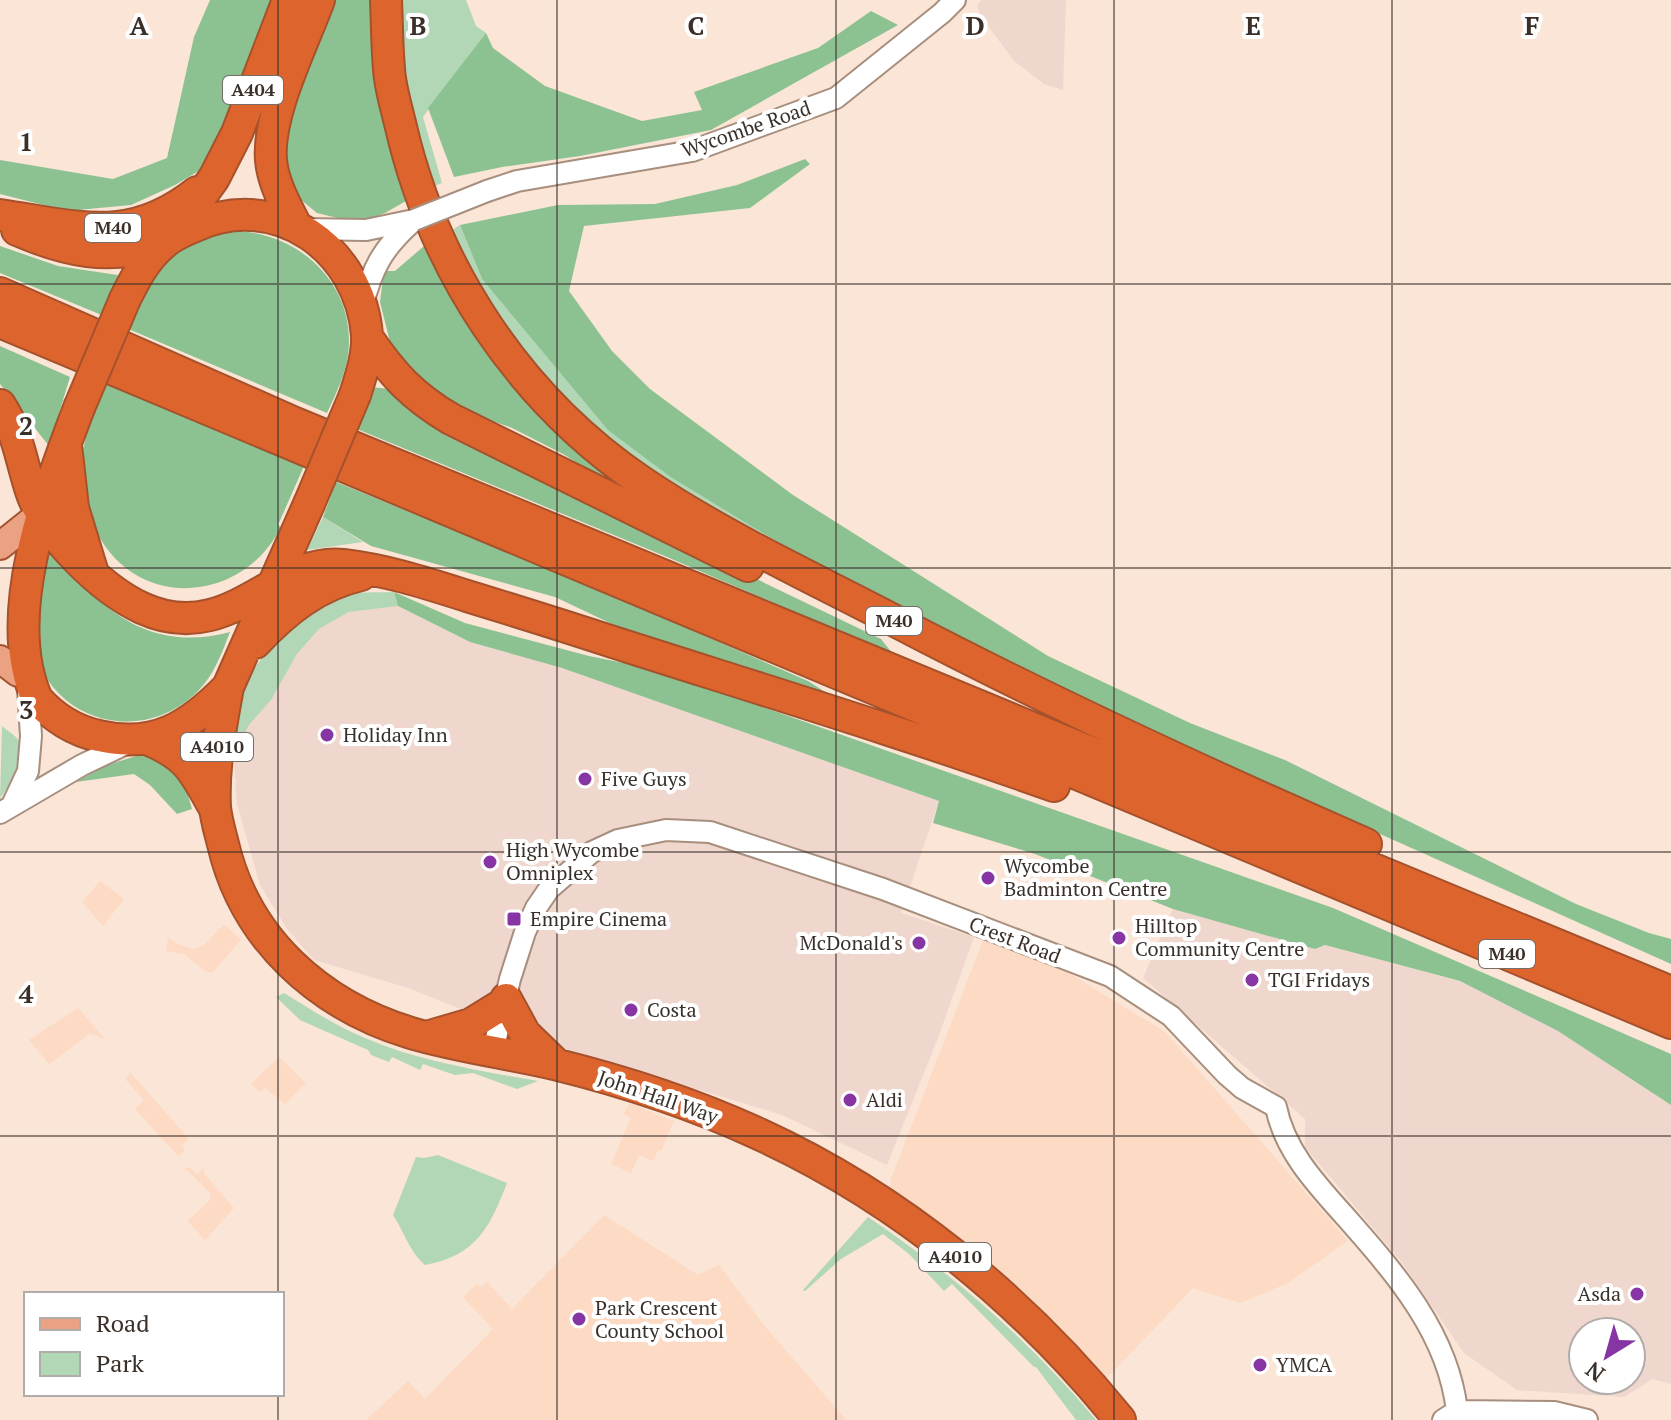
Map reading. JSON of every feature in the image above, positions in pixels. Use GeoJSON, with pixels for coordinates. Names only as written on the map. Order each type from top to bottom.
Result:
{"type":"FeatureCollection","features":[{"type":"Feature","properties":{"kind":"highway","name":"A404"},"geometry":{"type":"LineString","coordinates":[[167,240],[214,178],[237,133],[288,0]]}},
{"type":"Feature","properties":{"kind":"highway","name":"A404"},"geometry":{"type":"LineString","coordinates":[[299,227],[277,186],[271,163],[271,138],[276,114],[319,0]]}},
{"type":"Feature","properties":{"kind":"highway","name":"M40"},"geometry":{"type":"LineString","coordinates":[[386,0],[389,72],[408,158],[447,261],[480,319],[529,382],[582,435],[641,481],[751,546],[976,663],[1293,812],[1671,981]]}},
{"type":"Feature","properties":{"kind":"highway","name":"M40"},"geometry":{"type":"LineString","coordinates":[[0,215],[86,229],[120,227],[149,220],[181,205],[214,178]]}},
{"type":"Feature","properties":{"kind":"highway"},"geometry":{"type":"LineString","coordinates":[[253,215],[299,227],[335,258],[351,278],[364,322],[363,367],[355,395],[228,687],[207,709],[168,734],[140,740],[100,737],[60,720],[15,674],[10,648],[9,611],[14,579],[34,514],[125,299],[145,263],[167,240],[220,217],[253,215]]}},
{"type":"Feature","properties":{"kind":"highway","name":"M40"},"geometry":{"type":"LineString","coordinates":[[0,223],[44,242],[82,252],[138,251],[167,240]]}},
{"type":"Feature","properties":{"kind":"highway","name":"M40"},"geometry":{"type":"LineString","coordinates":[[0,293],[295,423],[1671,992]]}},
{"type":"Feature","properties":{"kind":"highway","name":"M40"},"geometry":{"type":"LineString","coordinates":[[0,322],[1671,1023]]}},
{"type":"Feature","properties":{"kind":"highway","name":"M40"},"geometry":{"type":"LineString","coordinates":[[364,322],[401,383],[424,403],[451,419],[985,682],[1336,843],[1420,888]]}},
{"type":"Feature","properties":{"kind":"highway"},"geometry":{"type":"LineString","coordinates":[[0,405],[15,434],[34,514],[93,572],[126,599],[144,609],[176,616],[214,614],[241,605],[274,585]]}},
{"type":"Feature","properties":{"kind":"highway"},"geometry":{"type":"LineString","coordinates":[[65,443],[73,508],[93,572]]}},
{"type":"Feature","properties":{"kind":"highway","name":"M40"},"geometry":{"type":"LineString","coordinates":[[274,585],[316,567],[339,564],[382,571],[973,757],[1214,843],[1344,885]]}},
{"type":"Feature","properties":{"kind":"highway","name":"M40"},"geometry":{"type":"LineString","coordinates":[[241,657],[264,633],[318,589],[340,580],[382,571]]}},
{"type":"Feature","properties":{"kind":"highway","name":"John Hall Way"},"geometry":{"type":"LineString","coordinates":[[228,687],[217,745],[215,809],[229,867],[240,896],[255,923],[292,968],[345,1005],[382,1023],[428,1037],[556,1065],[676,1101],[759,1134],[813,1162],[882,1203],[940,1244],[1032,1322],[1120,1420]]}},
{"type":"Feature","properties":{"kind":"highway","name":"John Hall Way"},"geometry":{"type":"LineString","coordinates":[[140,740],[164,746],[185,760],[215,809]]}},
{"type":"Feature","properties":{"kind":"highway"},"geometry":{"type":"LineString","coordinates":[[428,1037],[471,1024],[506,1001],[531,1043],[556,1065]]}},
{"type":"Feature","properties":{"kind":"main road"},"geometry":{"type":"LineString","coordinates":[[0,546],[34,514]]}},
{"type":"Feature","properties":{"kind":"street","name":"Wycombe Road"},"geometry":{"type":"LineString","coordinates":[[299,227],[366,230],[414,220],[517,181],[692,151],[836,98],[955,0]]}},
{"type":"Feature","properties":{"kind":"street","name":"Wycombe Road"},"geometry":{"type":"LineString","coordinates":[[364,322],[378,260],[393,239],[414,220]]}},
{"type":"Feature","properties":{"kind":"street"},"geometry":{"type":"LineString","coordinates":[[7,808],[28,771],[31,739],[15,674]]}},
{"type":"Feature","properties":{"kind":"street"},"geometry":{"type":"LineString","coordinates":[[7,808],[82,765],[140,740]]}},
{"type":"Feature","properties":{"kind":"street","name":"Crest Road"},"geometry":{"type":"LineString","coordinates":[[493,1051],[525,932],[536,908],[549,889],[592,852],[618,840],[666,830],[710,832],[883,889],[1110,976],[1171,1016],[1235,1082],[1276,1107],[1285,1140],[1321,1190],[1400,1282],[1431,1326],[1454,1386],[1450,1416]]}},
{"type":"Feature","properties":{"kind":"street"},"geometry":{"type":"LineString","coordinates":[[1450,1416],[1554,1412],[1587,1420]]}},
{"type":"Feature","properties":{"kind":"shaded area"},"geometry":{"type":"Polygon","coordinates":[[[982,0],[1066,0],[1063,90],[1044,84],[1014,61],[980,15],[977,5],[982,0]]]}},
{"type":"Feature","properties":{"kind":"shaded area"},"geometry":{"type":"Polygon","coordinates":[[[398,606],[470,642],[562,668],[939,801],[901,913],[974,937],[887,1165],[782,1115],[553,1046],[408,988],[314,960],[287,929],[260,885],[237,804],[234,762],[249,725],[271,700],[297,654],[319,629],[349,612],[398,606]]]}},
{"type":"Feature","properties":{"kind":"shaded area"},"geometry":{"type":"Polygon","coordinates":[[[100,881],[124,899],[103,926],[82,902],[100,881]]]}},
{"type":"Feature","properties":{"kind":"shaded area"},"geometry":{"type":"Polygon","coordinates":[[[1173,908],[1315,949],[1325,945],[1462,982],[1556,1029],[1671,1105],[1671,1384],[1653,1379],[1647,1383],[1647,1316],[1567,1316],[1567,1393],[1517,1390],[1464,1353],[1403,1264],[1305,1147],[1305,1119],[1143,978],[1173,908]]]}},
{"type":"Feature","properties":{"kind":"shaded area"},"geometry":{"type":"Polygon","coordinates":[[[224,924],[241,940],[213,972],[207,972],[184,954],[166,951],[168,937],[177,944],[193,949],[203,946],[224,924]]]}},
{"type":"Feature","properties":{"kind":"shaded area"},"geometry":{"type":"Polygon","coordinates":[[[984,938],[1072,975],[1165,1032],[1348,1241],[1286,1284],[1240,1303],[1193,1288],[1105,1380],[890,1196],[891,1179],[984,938]]]}},
{"type":"Feature","properties":{"kind":"shaded area"},"geometry":{"type":"Polygon","coordinates":[[[78,1008],[105,1039],[90,1033],[49,1064],[29,1040],[78,1008]]]}},
{"type":"Feature","properties":{"kind":"shaded area"},"geometry":{"type":"Polygon","coordinates":[[[279,1057],[306,1083],[285,1104],[265,1088],[260,1092],[251,1084],[279,1057]]]}},
{"type":"Feature","properties":{"kind":"shaded area"},"geometry":{"type":"Polygon","coordinates":[[[130,1072],[189,1139],[181,1146],[185,1150],[178,1156],[135,1109],[144,1100],[126,1080],[130,1072]]]}},
{"type":"Feature","properties":{"kind":"shaded area"},"geometry":{"type":"Polygon","coordinates":[[[629,1103],[674,1121],[661,1151],[658,1150],[653,1161],[639,1155],[631,1173],[611,1164],[631,1118],[624,1114],[629,1103]]]}},
{"type":"Feature","properties":{"kind":"shaded area"},"geometry":{"type":"Polygon","coordinates":[[[189,1167],[197,1174],[203,1168],[205,1175],[234,1208],[205,1240],[188,1221],[209,1201],[211,1194],[185,1168],[189,1167]]]}},
{"type":"Feature","properties":{"kind":"shaded area"},"geometry":{"type":"Polygon","coordinates":[[[604,1215],[698,1275],[719,1265],[763,1324],[846,1420],[366,1420],[408,1381],[425,1399],[493,1329],[463,1297],[477,1284],[481,1287],[487,1282],[512,1309],[604,1215]]]}},
{"type":"Feature","properties":{"kind":"green space"},"geometry":{"type":"Polygon","coordinates":[[[210,0],[273,0],[207,166],[131,205],[67,211],[0,194],[0,160],[113,179],[167,158],[194,37],[210,0]]]}},
{"type":"Feature","properties":{"kind":"green space"},"geometry":{"type":"Polygon","coordinates":[[[331,0],[378,0],[413,197],[385,213],[358,223],[317,213],[295,195],[283,154],[288,127],[331,0]]]}},
{"type":"Feature","properties":{"kind":"green space"},"geometry":{"type":"Polygon","coordinates":[[[397,0],[466,0],[476,26],[486,33],[423,117],[442,183],[429,188],[395,39],[397,0]]]}},
{"type":"Feature","properties":{"kind":"green space"},"geometry":{"type":"Polygon","coordinates":[[[871,11],[898,25],[711,130],[454,177],[428,108],[486,33],[493,48],[545,86],[642,121],[702,110],[694,92],[818,48],[871,11]]]}},
{"type":"Feature","properties":{"kind":"green space"},"geometry":{"type":"Polygon","coordinates":[[[805,159],[810,164],[750,208],[584,226],[569,291],[612,351],[650,389],[793,495],[1048,656],[1190,723],[1285,760],[1576,904],[1671,939],[1671,964],[1172,741],[933,627],[764,534],[672,478],[608,430],[482,279],[460,225],[558,205],[655,204],[737,185],[805,159]]]}},
{"type":"Feature","properties":{"kind":"green space"},"geometry":{"type":"Polygon","coordinates":[[[460,225],[482,279],[672,478],[764,534],[656,478],[551,391],[491,315],[448,233],[460,225]]]}},
{"type":"Feature","properties":{"kind":"green space"},"geometry":{"type":"Polygon","coordinates":[[[235,231],[259,234],[302,253],[320,268],[334,286],[348,330],[348,355],[327,413],[126,328],[143,291],[166,262],[195,242],[235,231]]]}},
{"type":"Feature","properties":{"kind":"green space"},"geometry":{"type":"Polygon","coordinates":[[[431,240],[498,356],[701,525],[632,497],[563,454],[512,428],[448,405],[395,362],[380,302],[384,271],[395,271],[431,240]]]}},
{"type":"Feature","properties":{"kind":"green space"},"geometry":{"type":"Polygon","coordinates":[[[0,246],[58,266],[124,276],[104,316],[0,273],[0,246]]]}},
{"type":"Feature","properties":{"kind":"green space"},"geometry":{"type":"Polygon","coordinates":[[[0,346],[70,377],[49,446],[0,384],[0,346]]]}},
{"type":"Feature","properties":{"kind":"green space"},"geometry":{"type":"Polygon","coordinates":[[[104,382],[304,466],[278,525],[281,527],[263,553],[240,573],[213,584],[186,588],[158,584],[132,572],[110,552],[93,524],[83,487],[82,469],[86,435],[104,382]]]}},
{"type":"Feature","properties":{"kind":"green space"},"geometry":{"type":"Polygon","coordinates":[[[370,387],[392,389],[686,545],[881,639],[893,654],[357,429],[370,387]]]}},
{"type":"Feature","properties":{"kind":"green space"},"geometry":{"type":"Polygon","coordinates":[[[336,482],[593,587],[808,681],[862,715],[652,643],[555,597],[371,546],[323,517],[336,482]]]}},
{"type":"Feature","properties":{"kind":"green space"},"geometry":{"type":"Polygon","coordinates":[[[323,517],[363,542],[307,550],[323,517]]]}},
{"type":"Feature","properties":{"kind":"green space"},"geometry":{"type":"Polygon","coordinates":[[[46,538],[82,583],[102,602],[146,630],[171,636],[199,637],[230,632],[211,674],[194,695],[171,711],[146,719],[121,721],[97,717],[74,706],[55,690],[41,668],[33,638],[46,538]]]}},
{"type":"Feature","properties":{"kind":"green space"},"geometry":{"type":"Polygon","coordinates":[[[394,592],[398,606],[349,612],[319,629],[297,654],[271,700],[249,725],[230,764],[234,715],[239,697],[255,668],[290,623],[310,605],[330,597],[394,592]]]}},
{"type":"Feature","properties":{"kind":"green space"},"geometry":{"type":"Polygon","coordinates":[[[394,592],[465,623],[589,656],[658,670],[1333,908],[1671,1054],[1671,1105],[1558,1031],[1460,981],[1325,945],[1315,949],[1173,909],[1035,854],[933,823],[939,801],[562,668],[470,642],[398,606],[394,592]]]}},
{"type":"Feature","properties":{"kind":"green space"},"geometry":{"type":"Polygon","coordinates":[[[2,726],[18,739],[22,750],[16,772],[0,798],[2,726]]]}},
{"type":"Feature","properties":{"kind":"green space"},"geometry":{"type":"Polygon","coordinates":[[[146,753],[183,778],[192,809],[177,814],[150,785],[134,774],[76,782],[107,765],[146,753]]]}},
{"type":"Feature","properties":{"kind":"green space"},"geometry":{"type":"Polygon","coordinates":[[[284,993],[323,1017],[385,1046],[450,1064],[538,1081],[517,1089],[473,1073],[455,1075],[423,1064],[420,1070],[392,1057],[389,1062],[300,1020],[276,997],[284,993]]]}},
{"type":"Feature","properties":{"kind":"green space"},"geometry":{"type":"Polygon","coordinates":[[[438,1155],[507,1183],[487,1226],[469,1247],[457,1255],[425,1265],[411,1248],[393,1215],[416,1157],[438,1155]]]}},
{"type":"Feature","properties":{"kind":"green space"},"geometry":{"type":"Polygon","coordinates":[[[868,1217],[931,1262],[990,1311],[1045,1363],[1096,1420],[1076,1420],[1036,1367],[952,1284],[944,1291],[909,1254],[883,1234],[841,1259],[803,1290],[868,1217]]]}},
{"type":"Feature","properties":{"kind":"place","name":"Holiday Inn"},"geometry":{"type":"Point","coordinates":[327,735]}},
{"type":"Feature","properties":{"kind":"place","name":"Five Guys"},"geometry":{"type":"Point","coordinates":[585,779]}},
{"type":"Feature","properties":{"kind":"place","name":"High Wycombe Omniplex"},"geometry":{"type":"Point","coordinates":[490,862]}},
{"type":"Feature","properties":{"kind":"place","name":"Wycombe Badminton Centre"},"geometry":{"type":"Point","coordinates":[988,878]}},
{"type":"Feature","properties":{"kind":"place","name":"Empire Cinema"},"geometry":{"type":"Point","coordinates":[514,919]}},
{"type":"Feature","properties":{"kind":"place","name":"Hilltop Community Centre"},"geometry":{"type":"Point","coordinates":[1119,938]}},
{"type":"Feature","properties":{"kind":"place","name":"McDonald's"},"geometry":{"type":"Point","coordinates":[919,943]}},
{"type":"Feature","properties":{"kind":"place","name":"TGI Fridays"},"geometry":{"type":"Point","coordinates":[1252,980]}},
{"type":"Feature","properties":{"kind":"place","name":"Costa"},"geometry":{"type":"Point","coordinates":[631,1010]}},
{"type":"Feature","properties":{"kind":"place","name":"Aldi"},"geometry":{"type":"Point","coordinates":[850,1100]}},
{"type":"Feature","properties":{"kind":"place","name":"Asda"},"geometry":{"type":"Point","coordinates":[1637,1294]}},
{"type":"Feature","properties":{"kind":"place","name":"Park Crescent County School"},"geometry":{"type":"Point","coordinates":[579,1319]}},
{"type":"Feature","properties":{"kind":"place","name":"YMCA"},"geometry":{"type":"Point","coordinates":[1260,1365]}}]}
